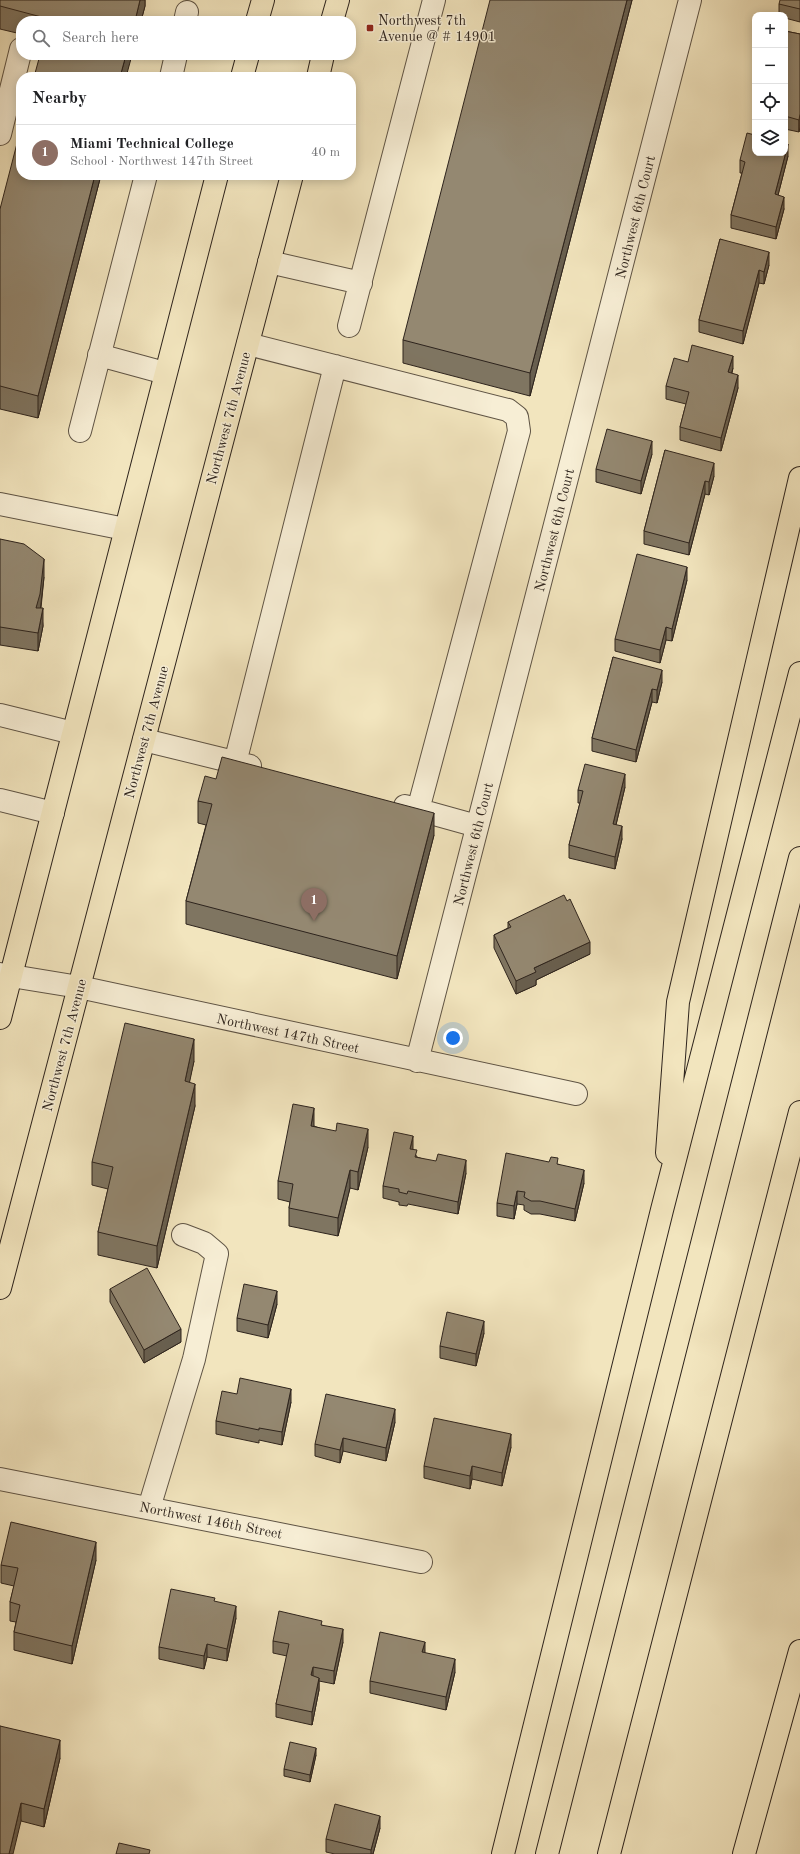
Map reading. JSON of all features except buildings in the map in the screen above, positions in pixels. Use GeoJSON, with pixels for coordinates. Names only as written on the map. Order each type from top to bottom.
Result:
{"type":"FeatureCollection","features":[{"type":"Feature","properties":{"kind":"main road"},"geometry":{"type":"LineString","coordinates":[[258,16],[262,0]]}},
{"type":"Feature","properties":{"kind":"main road"},"geometry":{"type":"LineString","coordinates":[[333,16],[338,0]]}},
{"type":"Feature","properties":{"kind":"main road"},"geometry":{"type":"LineString","coordinates":[[243,72],[247,60]]}},
{"type":"Feature","properties":{"kind":"main road"},"geometry":{"type":"LineString","coordinates":[[319,72],[322,60]]}},
{"type":"Feature","properties":{"kind":"main road"},"geometry":{"type":"LineString","coordinates":[[0,1018],[6,975],[53,812],[216,180]]}},
{"type":"Feature","properties":{"kind":"main road","name":"Northwest 7th Avenue"},"geometry":{"type":"LineString","coordinates":[[0,1288],[291,180]]}},
{"type":"Feature","properties":{"kind":"main road"},"geometry":{"type":"LineString","coordinates":[[662,1210],[678,1002],[800,478]]}},
{"type":"Feature","properties":{"kind":"main road"},"geometry":{"type":"LineString","coordinates":[[503,1854],[662,1210],[800,673]]}},
{"type":"Feature","properties":{"kind":"main road"},"geometry":{"type":"LineString","coordinates":[[547,1854],[800,858]]}},
{"type":"Feature","properties":{"kind":"main road"},"geometry":{"type":"LineString","coordinates":[[609,1854],[800,1112]]}},
{"type":"Feature","properties":{"kind":"main road"},"geometry":{"type":"LineString","coordinates":[[744,1854],[800,1651]]}},
{"type":"Feature","properties":{"kind":"street"},"geometry":{"type":"LineString","coordinates":[[349,326],[434,0]]}},
{"type":"Feature","properties":{"kind":"street","name":"Northwest 6th Court"},"geometry":{"type":"LineString","coordinates":[[417,1061],[690,0]]}},
{"type":"Feature","properties":{"kind":"street"},"geometry":{"type":"LineString","coordinates":[[0,134],[18,60]]}},
{"type":"Feature","properties":{"kind":"street"},"geometry":{"type":"LineString","coordinates":[[172,72],[175,60]]}},
{"type":"Feature","properties":{"kind":"street"},"geometry":{"type":"LineString","coordinates":[[80,432],[145,180]]}},
{"type":"Feature","properties":{"kind":"street"},"geometry":{"type":"LineString","coordinates":[[269,262],[361,283]]}},
{"type":"Feature","properties":{"kind":"street"},"geometry":{"type":"LineString","coordinates":[[248,344],[508,410],[517,418],[519,431],[418,810]]}},
{"type":"Feature","properties":{"kind":"street"},"geometry":{"type":"LineString","coordinates":[[100,355],[165,373]]}},
{"type":"Feature","properties":{"kind":"street"},"geometry":{"type":"LineString","coordinates":[[235,762],[335,366]]}},
{"type":"Feature","properties":{"kind":"street"},"geometry":{"type":"LineString","coordinates":[[0,504],[125,529]]}},
{"type":"Feature","properties":{"kind":"street"},"geometry":{"type":"LineString","coordinates":[[0,715],[73,733]]}},
{"type":"Feature","properties":{"kind":"street"},"geometry":{"type":"LineString","coordinates":[[144,740],[271,771]]}},
{"type":"Feature","properties":{"kind":"street"},"geometry":{"type":"LineString","coordinates":[[0,800],[53,812]]}},
{"type":"Feature","properties":{"kind":"street"},"geometry":{"type":"LineString","coordinates":[[389,802],[477,826]]}},
{"type":"Feature","properties":{"kind":"street","name":"Northwest 147th Street"},"geometry":{"type":"LineString","coordinates":[[6,975],[79,987],[417,1061],[576,1094]]}},
{"type":"Feature","properties":{"kind":"street"},"geometry":{"type":"LineString","coordinates":[[149,1508],[194,1358],[217,1254],[204,1243],[183,1235]]}},
{"type":"Feature","properties":{"kind":"street","name":"Northwest 146th Street"},"geometry":{"type":"LineString","coordinates":[[0,1479],[421,1562]]}},
{"type":"Feature","properties":{"kind":"place","name":"Northwest 7th Avenue @ # 14901"},"geometry":{"type":"Point","coordinates":[370,28]}},
{"type":"Feature","properties":{"kind":"place","name":"Miami Technical College"},"geometry":{"type":"Point","coordinates":[314,921]}}]}
